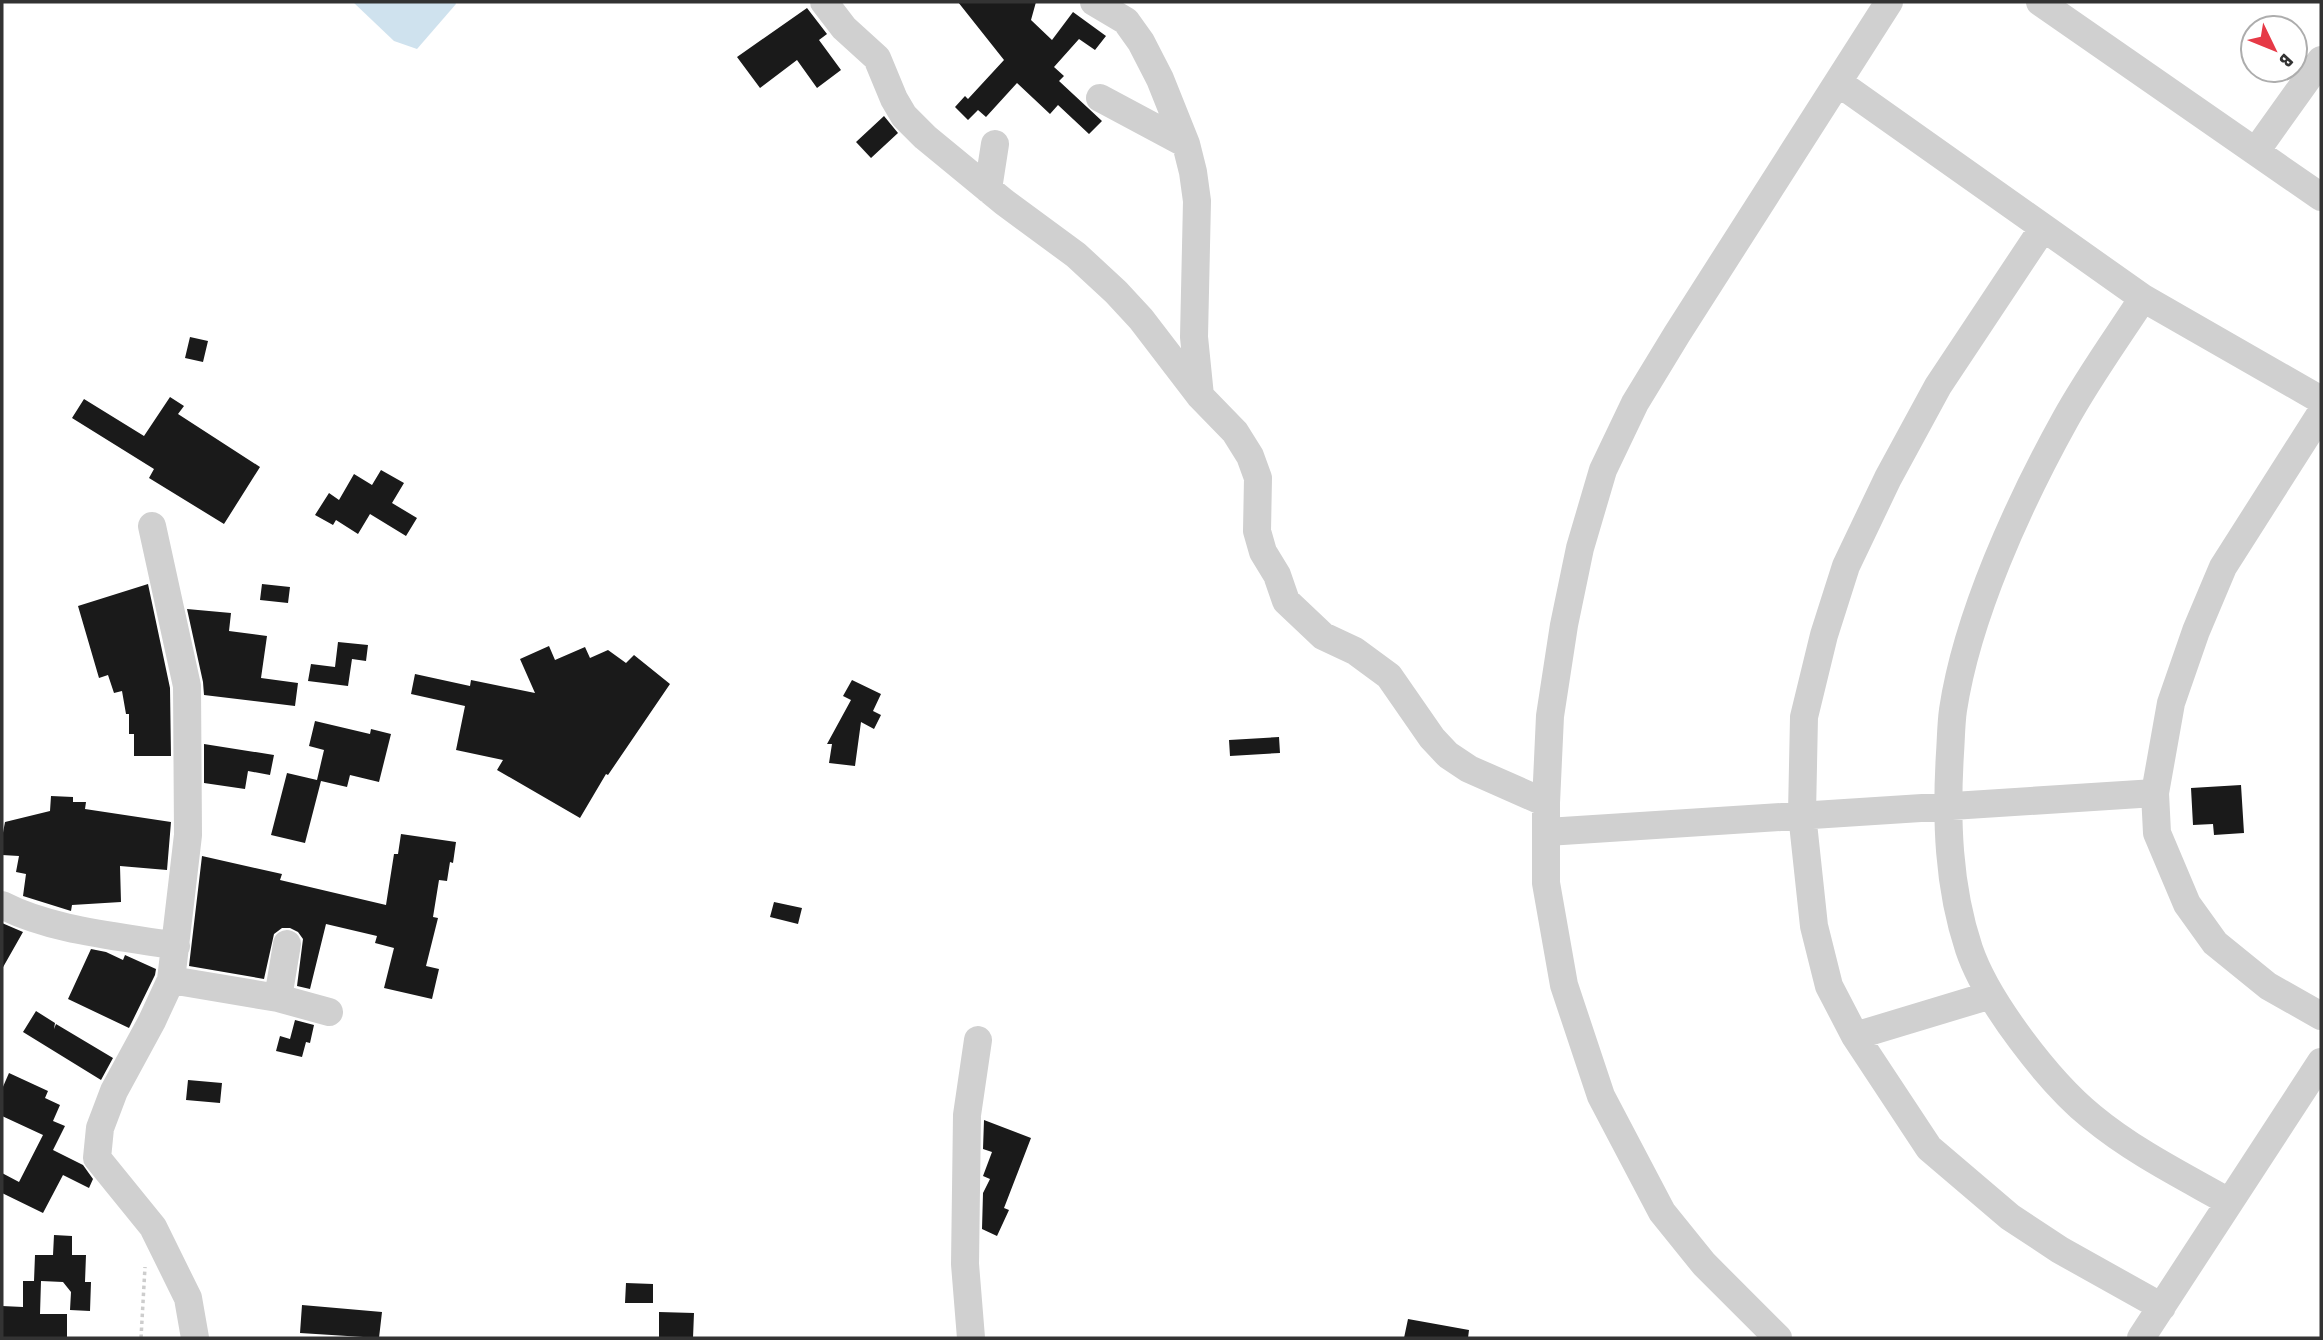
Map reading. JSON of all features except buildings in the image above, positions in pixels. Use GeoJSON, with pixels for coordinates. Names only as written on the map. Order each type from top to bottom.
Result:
{"type":"FeatureCollection","features":[{"type":"Feature","properties":{"kind":"street"},"geometry":{"type":"LineString","coordinates":[[824,2],[852,36],[877,58],[904,116],[988,189],[1076,255],[1116,292],[1141,319],[1200,396],[1235,432],[1250,456],[1258,478],[1257,531],[1263,552],[1277,575],[1286,601],[1323,636],[1355,651],[1389,676],[1432,738],[1448,755],[1469,769],[1546,803]]}},
{"type":"Feature","properties":{"kind":"street"},"geometry":{"type":"LineString","coordinates":[[1094,2],[1126,21],[1142,42],[1186,144],[1197,201],[1194,337],[1200,396]]}},
{"type":"Feature","properties":{"kind":"street"},"geometry":{"type":"LineString","coordinates":[[1778,1338],[1704,1264],[1661,1212],[1601,1096],[1564,985],[1546,883],[1550,716],[1564,625],[1580,548],[1603,470],[1635,403],[1677,334],[1889,2]]}},
{"type":"Feature","properties":{"kind":"street"},"geometry":{"type":"LineString","coordinates":[[2040,2],[2321,197]]}},
{"type":"Feature","properties":{"kind":"street"},"geometry":{"type":"LineString","coordinates":[[2256,151],[2321,60]]}},
{"type":"Feature","properties":{"kind":"street"},"geometry":{"type":"LineString","coordinates":[[1839,83],[2143,298],[2321,400]]}},
{"type":"Feature","properties":{"kind":"street"},"geometry":{"type":"LineString","coordinates":[[1100,98],[1186,144]]}},
{"type":"Feature","properties":{"kind":"street"},"geometry":{"type":"LineString","coordinates":[[988,189],[995,144]]}},
{"type":"Feature","properties":{"kind":"street"},"geometry":{"type":"LineString","coordinates":[[2043,228],[1938,386],[1888,478],[1846,566],[1824,635],[1804,717],[1802,814],[1814,926],[1829,986],[1855,1036],[1929,1148],[2010,1217],[2060,1250],[2162,1307]]}},
{"type":"Feature","properties":{"kind":"street"},"geometry":{"type":"LineString","coordinates":[[2143,298],[2066,419],[2028,492],[1996,565],[1971,634],[1953,710],[1947,806],[1949,857],[1969,951],[1991,995],[2034,1058],[2091,1117],[2155,1160],[2229,1202]]}},
{"type":"Feature","properties":{"kind":"street"},"geometry":{"type":"LineString","coordinates":[[2321,413],[2223,568],[2196,631],[2171,704],[2155,793],[2157,833],[2187,904],[2215,943],[2268,986],[2321,1016]]}},
{"type":"Feature","properties":{"kind":"street"},"geometry":{"type":"LineString","coordinates":[[152,526],[187,685],[188,835],[171,981],[114,1091],[100,1128],[97,1157],[153,1227],[188,1298],[195,1338]]}},
{"type":"Feature","properties":{"kind":"street"},"geometry":{"type":"LineString","coordinates":[[1547,832],[2155,793]]}},
{"type":"Feature","properties":{"kind":"street"},"geometry":{"type":"LineString","coordinates":[[2,905],[17,913],[62,926],[176,946]]}},
{"type":"Feature","properties":{"kind":"street"},"geometry":{"type":"LineString","coordinates":[[278,998],[287,944]]}},
{"type":"Feature","properties":{"kind":"street"},"geometry":{"type":"LineString","coordinates":[[171,981],[278,998],[329,1012]]}},
{"type":"Feature","properties":{"kind":"street"},"geometry":{"type":"LineString","coordinates":[[1855,1036],[1991,995]]}},
{"type":"Feature","properties":{"kind":"street"},"geometry":{"type":"LineString","coordinates":[[971,1338],[965,1264],[967,1115],[978,1040]]}},
{"type":"Feature","properties":{"kind":"street"},"geometry":{"type":"LineString","coordinates":[[2141,1338],[2321,1062]]}},
{"type":"Feature","properties":{"kind":"path"},"geometry":{"type":"LineString","coordinates":[[141,1338],[146,1262]]}},
{"type":"Feature","properties":{"kind":"water"},"geometry":{"type":"Polygon","coordinates":[[[353,2],[456,4],[417,49],[394,41],[353,2]]]}}]}
